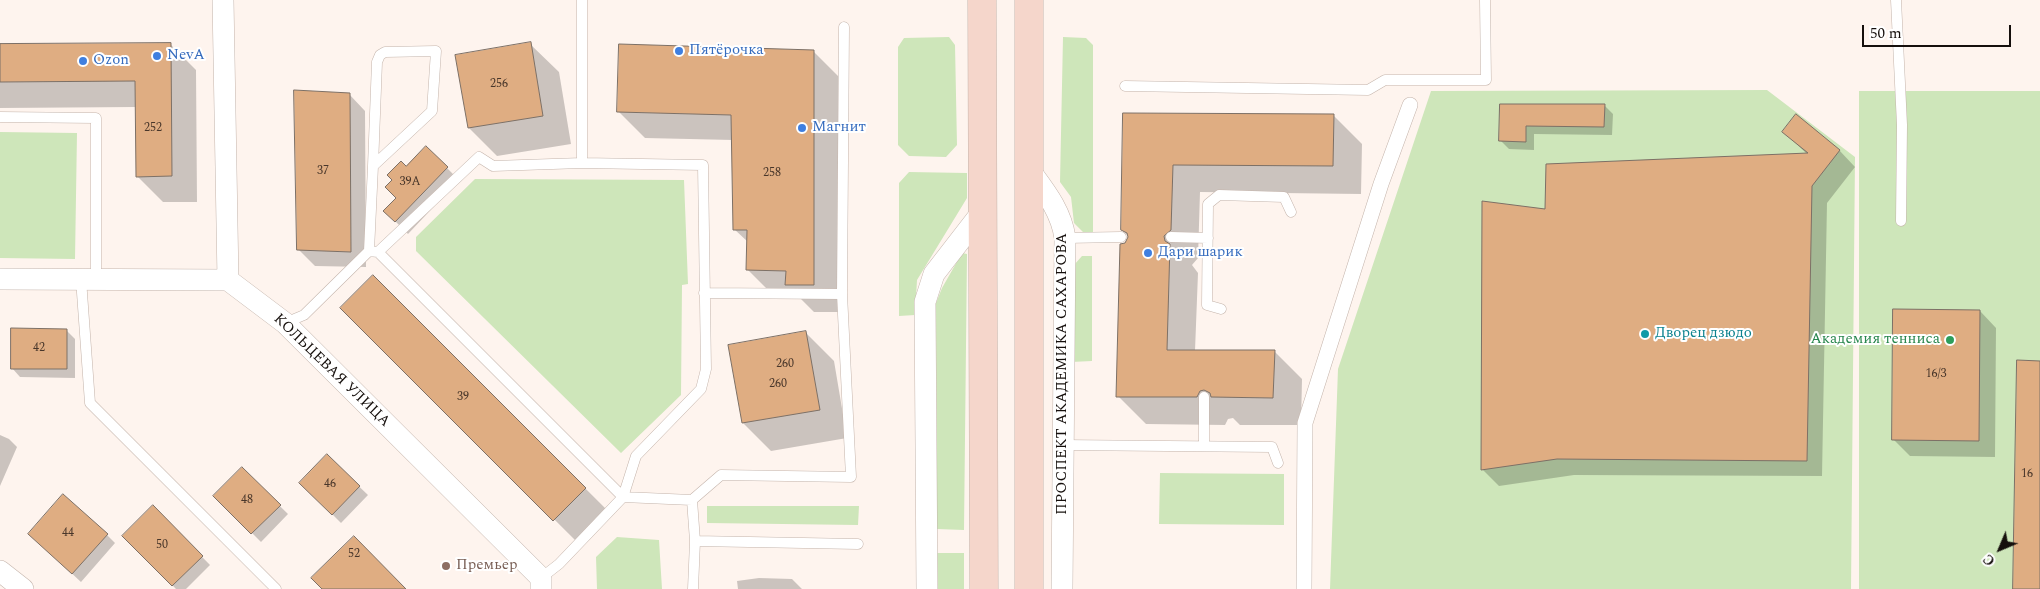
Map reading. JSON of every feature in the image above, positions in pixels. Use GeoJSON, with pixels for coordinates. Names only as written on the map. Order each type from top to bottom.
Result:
{"type":"FeatureCollection","features":[{"type":"Feature","properties":{"kind":"main road"},"geometry":{"type":"LineString","coordinates":[[982,0],[984,589]]}},
{"type":"Feature","properties":{"kind":"main road"},"geometry":{"type":"LineString","coordinates":[[1029,0],[1029,589]]}},
{"type":"Feature","properties":{"kind":"street"},"geometry":{"type":"LineString","coordinates":[[0,279],[228,280],[223,0]]}},
{"type":"Feature","properties":{"kind":"street"},"geometry":{"type":"LineString","coordinates":[[1304,589],[1305,423],[1381,184],[1410,105]]}},
{"type":"Feature","properties":{"kind":"street","name":"ПРОСПЕКТ АКАДЕМИКА САХАРОВА"},"geometry":{"type":"LineString","coordinates":[[1028,168],[1054,204],[1063,225],[1065,238],[1062,589]]}},
{"type":"Feature","properties":{"kind":"street"},"geometry":{"type":"LineString","coordinates":[[926,589],[925,302],[934,274],[982,212]]}},
{"type":"Feature","properties":{"kind":"street","name":"КОЛЬЦЕВАЯ УЛИЦА"},"geometry":{"type":"LineString","coordinates":[[228,280],[285,323],[541,584]]}},
{"type":"Feature","properties":{"kind":"street"},"geometry":{"type":"LineString","coordinates":[[0,572],[23,589]]}},
{"type":"Feature","properties":{"kind":"lane"},"geometry":{"type":"LineString","coordinates":[[582,0],[582,163]]}},
{"type":"Feature","properties":{"kind":"lane"},"geometry":{"type":"LineString","coordinates":[[1125,86],[1368,90],[1385,80],[1486,80],[1485,0]]}},
{"type":"Feature","properties":{"kind":"lane"},"geometry":{"type":"LineString","coordinates":[[1896,0],[1902,125],[1902,221]]}},
{"type":"Feature","properties":{"kind":"lane"},"geometry":{"type":"LineString","coordinates":[[373,166],[432,111],[436,51],[385,52],[380,55],[378,62],[373,166],[374,251],[624,497],[692,500],[721,475],[851,477],[842,294],[844,27]]}},
{"type":"Feature","properties":{"kind":"lane"},"geometry":{"type":"LineString","coordinates":[[0,118],[96,118],[88,279],[90,403],[276,589]]}},
{"type":"Feature","properties":{"kind":"lane"},"geometry":{"type":"LineString","coordinates":[[285,323],[304,315],[479,157],[493,166],[582,163],[703,164],[706,369],[701,389],[636,456],[624,497],[541,584]]}},
{"type":"Feature","properties":{"kind":"lane"},"geometry":{"type":"LineString","coordinates":[[1221,309],[1208,305],[1208,204],[1219,195],[1284,197],[1291,212]]}},
{"type":"Feature","properties":{"kind":"lane"},"geometry":{"type":"LineString","coordinates":[[1065,238],[1120,237]]}},
{"type":"Feature","properties":{"kind":"lane"},"geometry":{"type":"LineString","coordinates":[[1170,237],[1208,238]]}},
{"type":"Feature","properties":{"kind":"lane"},"geometry":{"type":"LineString","coordinates":[[704,293],[842,294]]}},
{"type":"Feature","properties":{"kind":"lane"},"geometry":{"type":"LineString","coordinates":[[1204,397],[1204,446]]}},
{"type":"Feature","properties":{"kind":"lane"},"geometry":{"type":"LineString","coordinates":[[1062,445],[1272,447],[1278,463]]}},
{"type":"Feature","properties":{"kind":"lane"},"geometry":{"type":"LineString","coordinates":[[692,500],[695,541],[693,589]]}},
{"type":"Feature","properties":{"kind":"lane"},"geometry":{"type":"LineString","coordinates":[[695,541],[858,544]]}},
{"type":"Feature","properties":{"kind":"green space"},"geometry":{"type":"Polygon","coordinates":[[[949,37],[955,45],[957,145],[946,157],[909,156],[898,145],[898,47],[904,38],[949,37]]]}},
{"type":"Feature","properties":{"kind":"green space"},"geometry":{"type":"Polygon","coordinates":[[[1063,37],[1086,38],[1093,45],[1093,232],[1083,232],[1074,223],[1071,197],[1060,182],[1063,37]]]}},
{"type":"Feature","properties":{"kind":"green space"},"geometry":{"type":"Polygon","coordinates":[[[1767,90],[1855,157],[1851,589],[1330,589],[1338,369],[1431,91],[1767,90]]]}},
{"type":"Feature","properties":{"kind":"green space","name":"Академия тенниса"},"geometry":{"type":"Polygon","coordinates":[[[1859,91],[2040,91],[2040,589],[1859,589],[1859,91]]]}},
{"type":"Feature","properties":{"kind":"green space"},"geometry":{"type":"Polygon","coordinates":[[[0,132],[77,133],[75,259],[0,258],[0,132]]]}},
{"type":"Feature","properties":{"kind":"green space"},"geometry":{"type":"Polygon","coordinates":[[[909,172],[967,173],[967,198],[917,280],[915,315],[899,316],[899,183],[909,172]]]}},
{"type":"Feature","properties":{"kind":"green space"},"geometry":{"type":"Polygon","coordinates":[[[475,179],[684,180],[688,284],[682,285],[681,395],[621,453],[416,251],[416,237],[475,179]]]}},
{"type":"Feature","properties":{"kind":"green space"},"geometry":{"type":"Polygon","coordinates":[[[962,253],[967,254],[964,530],[937,529],[936,303],[942,288],[962,253]]]}},
{"type":"Feature","properties":{"kind":"green space"},"geometry":{"type":"Polygon","coordinates":[[[1082,256],[1092,256],[1092,361],[1071,362],[1074,265],[1082,256]]]}},
{"type":"Feature","properties":{"kind":"green space"},"geometry":{"type":"Polygon","coordinates":[[[1160,473],[1284,474],[1284,525],[1159,524],[1160,473]]]}},
{"type":"Feature","properties":{"kind":"green space"},"geometry":{"type":"Polygon","coordinates":[[[707,506],[859,506],[858,525],[707,523],[707,506]]]}},
{"type":"Feature","properties":{"kind":"green space"},"geometry":{"type":"Polygon","coordinates":[[[617,537],[659,540],[662,589],[597,589],[596,557],[617,537]]]}},
{"type":"Feature","properties":{"kind":"green space"},"geometry":{"type":"Polygon","coordinates":[[[934,553],[964,553],[964,589],[934,589],[934,553]]]}},
{"type":"Feature","properties":{"kind":"building"},"geometry":{"type":"Polygon","coordinates":[[[531,42],[543,116],[468,128],[455,55],[531,42]]]}},
{"type":"Feature","properties":{"kind":"building"},"geometry":{"type":"Polygon","coordinates":[[[171,43],[172,176],[136,177],[135,81],[0,82],[0,44],[171,43]]]}},
{"type":"Feature","properties":{"kind":"building"},"geometry":{"type":"Polygon","coordinates":[[[619,44],[814,50],[814,285],[785,285],[786,271],[746,270],[747,230],[733,230],[731,115],[617,112],[619,44]]]}},
{"type":"Feature","properties":{"kind":"building"},"geometry":{"type":"Polygon","coordinates":[[[294,90],[350,93],[351,252],[297,250],[294,90]]]}},
{"type":"Feature","properties":{"kind":"building"},"geometry":{"type":"Polygon","coordinates":[[[1500,104],[1605,104],[1604,127],[1526,126],[1526,142],[1499,141],[1500,104]]]}},
{"type":"Feature","properties":{"kind":"building"},"geometry":{"type":"Polygon","coordinates":[[[1123,113],[1334,114],[1333,166],[1173,165],[1171,230],[1164,236],[1165,241],[1170,244],[1167,350],[1275,350],[1273,398],[1211,397],[1210,393],[1204,390],[1200,391],[1197,397],[1116,397],[1120,244],[1125,243],[1128,237],[1127,233],[1121,230],[1123,113]]]}},
{"type":"Feature","properties":{"kind":"building","name":"Дворец дзюдо"},"geometry":{"type":"Polygon","coordinates":[[[1796,114],[1840,150],[1812,186],[1807,461],[1557,459],[1481,470],[1482,201],[1545,209],[1546,164],[1808,153],[1782,132],[1796,114]]]}},
{"type":"Feature","properties":{"kind":"building"},"geometry":{"type":"Polygon","coordinates":[[[426,146],[448,167],[395,222],[383,211],[396,198],[385,187],[392,180],[387,175],[401,161],[406,166],[426,146]]]}},
{"type":"Feature","properties":{"kind":"building"},"geometry":{"type":"Polygon","coordinates":[[[373,275],[586,488],[553,521],[340,308],[373,275]]]}},
{"type":"Feature","properties":{"kind":"building"},"geometry":{"type":"Polygon","coordinates":[[[1893,309],[1980,310],[1979,441],[1892,440],[1893,309]]]}},
{"type":"Feature","properties":{"kind":"building"},"geometry":{"type":"Polygon","coordinates":[[[11,328],[67,329],[67,369],[11,369],[11,328]]]}},
{"type":"Feature","properties":{"kind":"building"},"geometry":{"type":"Polygon","coordinates":[[[806,331],[820,410],[742,423],[728,345],[806,331]]]}},
{"type":"Feature","properties":{"kind":"building"},"geometry":{"type":"Polygon","coordinates":[[[2017,360],[2040,361],[2040,589],[2013,589],[2017,360]]]}},
{"type":"Feature","properties":{"kind":"building"},"geometry":{"type":"Polygon","coordinates":[[[327,454],[360,486],[332,515],[299,483],[327,454]]]}},
{"type":"Feature","properties":{"kind":"building"},"geometry":{"type":"Polygon","coordinates":[[[242,467],[281,505],[251,534],[213,496],[242,467]]]}},
{"type":"Feature","properties":{"kind":"building"},"geometry":{"type":"Polygon","coordinates":[[[63,494],[108,534],[72,574],[28,534],[63,494]]]}},
{"type":"Feature","properties":{"kind":"building"},"geometry":{"type":"Polygon","coordinates":[[[153,505],[203,556],[172,586],[122,536],[153,505]]]}},
{"type":"Feature","properties":{"kind":"building"},"geometry":{"type":"Polygon","coordinates":[[[354,536],[406,589],[322,589],[311,578],[354,536]]]}},
{"type":"Feature","properties":{"kind":"place","name":"Пятёрочка"},"geometry":{"type":"Point","coordinates":[679,51]}},
{"type":"Feature","properties":{"kind":"place","name":"NevA"},"geometry":{"type":"Point","coordinates":[157,56]}},
{"type":"Feature","properties":{"kind":"place","name":"Ozon"},"geometry":{"type":"Point","coordinates":[83,61]}},
{"type":"Feature","properties":{"kind":"place","name":"Магнит"},"geometry":{"type":"Point","coordinates":[802,128]}},
{"type":"Feature","properties":{"kind":"place","name":"Дари шарик"},"geometry":{"type":"Point","coordinates":[1148,253]}},
{"type":"Feature","properties":{"kind":"place","name":"Дворец дзюдо"},"geometry":{"type":"Point","coordinates":[1645,334]}},
{"type":"Feature","properties":{"kind":"place","name":"Академия тенниса"},"geometry":{"type":"Point","coordinates":[1950,340]}},
{"type":"Feature","properties":{"kind":"place","name":"Премьер"},"geometry":{"type":"Point","coordinates":[446,566]}}]}
